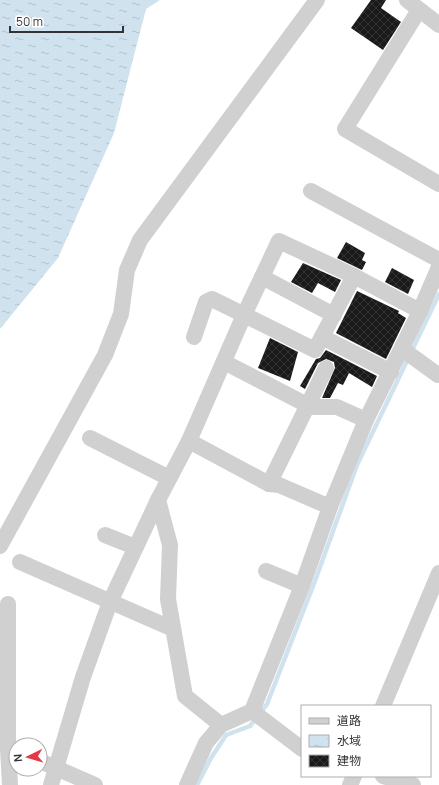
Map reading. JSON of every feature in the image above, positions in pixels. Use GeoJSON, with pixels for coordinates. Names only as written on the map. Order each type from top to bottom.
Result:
{"type":"FeatureCollection","features":[{"type":"Feature","properties":{"kind":"street"},"geometry":{"type":"LineString","coordinates":[[0,546],[105,355],[121,314],[127,270],[140,240],[317,0]]}},
{"type":"Feature","properties":{"kind":"street"},"geometry":{"type":"LineString","coordinates":[[439,25],[413,5],[346,129],[439,184]]}},
{"type":"Feature","properties":{"kind":"street"},"geometry":{"type":"LineString","coordinates":[[311,191],[439,260]]}},
{"type":"Feature","properties":{"kind":"street"},"geometry":{"type":"LineString","coordinates":[[51,785],[83,677],[110,602],[158,500],[189,441],[244,315],[279,241],[354,276],[420,312]]}},
{"type":"Feature","properties":{"kind":"street"},"geometry":{"type":"LineString","coordinates":[[187,785],[206,743],[221,726],[252,711],[302,586],[330,507],[366,420],[420,312],[439,267]]}},
{"type":"Feature","properties":{"kind":"street"},"geometry":{"type":"LineString","coordinates":[[194,337],[206,302],[212,299],[315,350],[354,276]]}},
{"type":"Feature","properties":{"kind":"street"},"geometry":{"type":"LineString","coordinates":[[262,277],[334,315]]}},
{"type":"Feature","properties":{"kind":"street"},"geometry":{"type":"LineString","coordinates":[[322,337],[391,372]]}},
{"type":"Feature","properties":{"kind":"street"},"geometry":{"type":"LineString","coordinates":[[402,349],[438,374]]}},
{"type":"Feature","properties":{"kind":"street"},"geometry":{"type":"LineString","coordinates":[[224,362],[311,407],[337,407],[366,420]]}},
{"type":"Feature","properties":{"kind":"street"},"geometry":{"type":"LineString","coordinates":[[269,484],[326,368]]}},
{"type":"Feature","properties":{"kind":"street"},"geometry":{"type":"LineString","coordinates":[[90,438],[169,478]]}},
{"type":"Feature","properties":{"kind":"street"},"geometry":{"type":"LineString","coordinates":[[189,441],[269,484],[279,485],[330,507]]}},
{"type":"Feature","properties":{"kind":"street"},"geometry":{"type":"LineString","coordinates":[[158,500],[170,545],[168,599],[186,696],[221,726]]}},
{"type":"Feature","properties":{"kind":"street"},"geometry":{"type":"LineString","coordinates":[[105,535],[135,547]]}},
{"type":"Feature","properties":{"kind":"street"},"geometry":{"type":"LineString","coordinates":[[20,562],[173,629]]}},
{"type":"Feature","properties":{"kind":"street"},"geometry":{"type":"LineString","coordinates":[[266,571],[302,586]]}},
{"type":"Feature","properties":{"kind":"street"},"geometry":{"type":"LineString","coordinates":[[383,705],[439,573]]}},
{"type":"Feature","properties":{"kind":"street"},"geometry":{"type":"LineString","coordinates":[[8,604],[12,737]]}},
{"type":"Feature","properties":{"kind":"street"},"geometry":{"type":"LineString","coordinates":[[252,711],[301,748]]}},
{"type":"Feature","properties":{"kind":"street"},"geometry":{"type":"LineString","coordinates":[[48,764],[95,785]]}},
{"type":"Feature","properties":{"kind":"street"},"geometry":{"type":"LineString","coordinates":[[386,777],[413,785]]}},
{"type":"Feature","properties":{"kind":"water"},"geometry":{"type":"Polygon","coordinates":[[[0,0],[160,0],[146,9],[114,133],[58,258],[0,329],[0,0]]]}},
{"type":"Feature","properties":{"kind":"building"},"geometry":{"type":"Polygon","coordinates":[[[371,0],[386,0],[381,8],[401,22],[383,50],[351,28],[371,0]]]}},
{"type":"Feature","properties":{"kind":"building"},"geometry":{"type":"Polygon","coordinates":[[[346,242],[365,253],[362,260],[366,262],[362,270],[337,258],[346,242]]]}},
{"type":"Feature","properties":{"kind":"building"},"geometry":{"type":"Polygon","coordinates":[[[303,263],[341,280],[335,292],[318,283],[312,293],[291,282],[303,263]]]}},
{"type":"Feature","properties":{"kind":"building"},"geometry":{"type":"Polygon","coordinates":[[[392,268],[414,280],[408,294],[385,282],[392,268]]]}},
{"type":"Feature","properties":{"kind":"building"},"geometry":{"type":"Polygon","coordinates":[[[357,291],[399,311],[398,313],[406,318],[386,359],[336,333],[357,291]]]}},
{"type":"Feature","properties":{"kind":"building"},"geometry":{"type":"Polygon","coordinates":[[[270,338],[298,352],[290,381],[258,368],[270,338]]]}},
{"type":"Feature","properties":{"kind":"building"},"geometry":{"type":"Polygon","coordinates":[[[326,350],[377,376],[372,387],[349,373],[343,385],[338,383],[330,398],[322,398],[335,368],[334,362],[326,359],[318,363],[305,389],[300,386],[316,359],[320,358],[326,350]]]}},
{"type":"Feature","properties":{"kind":"waterway"},"geometry":{"type":"LineString","coordinates":[[197,785],[211,758],[226,735],[250,726],[267,704],[315,581],[357,465],[439,294]]}}]}
